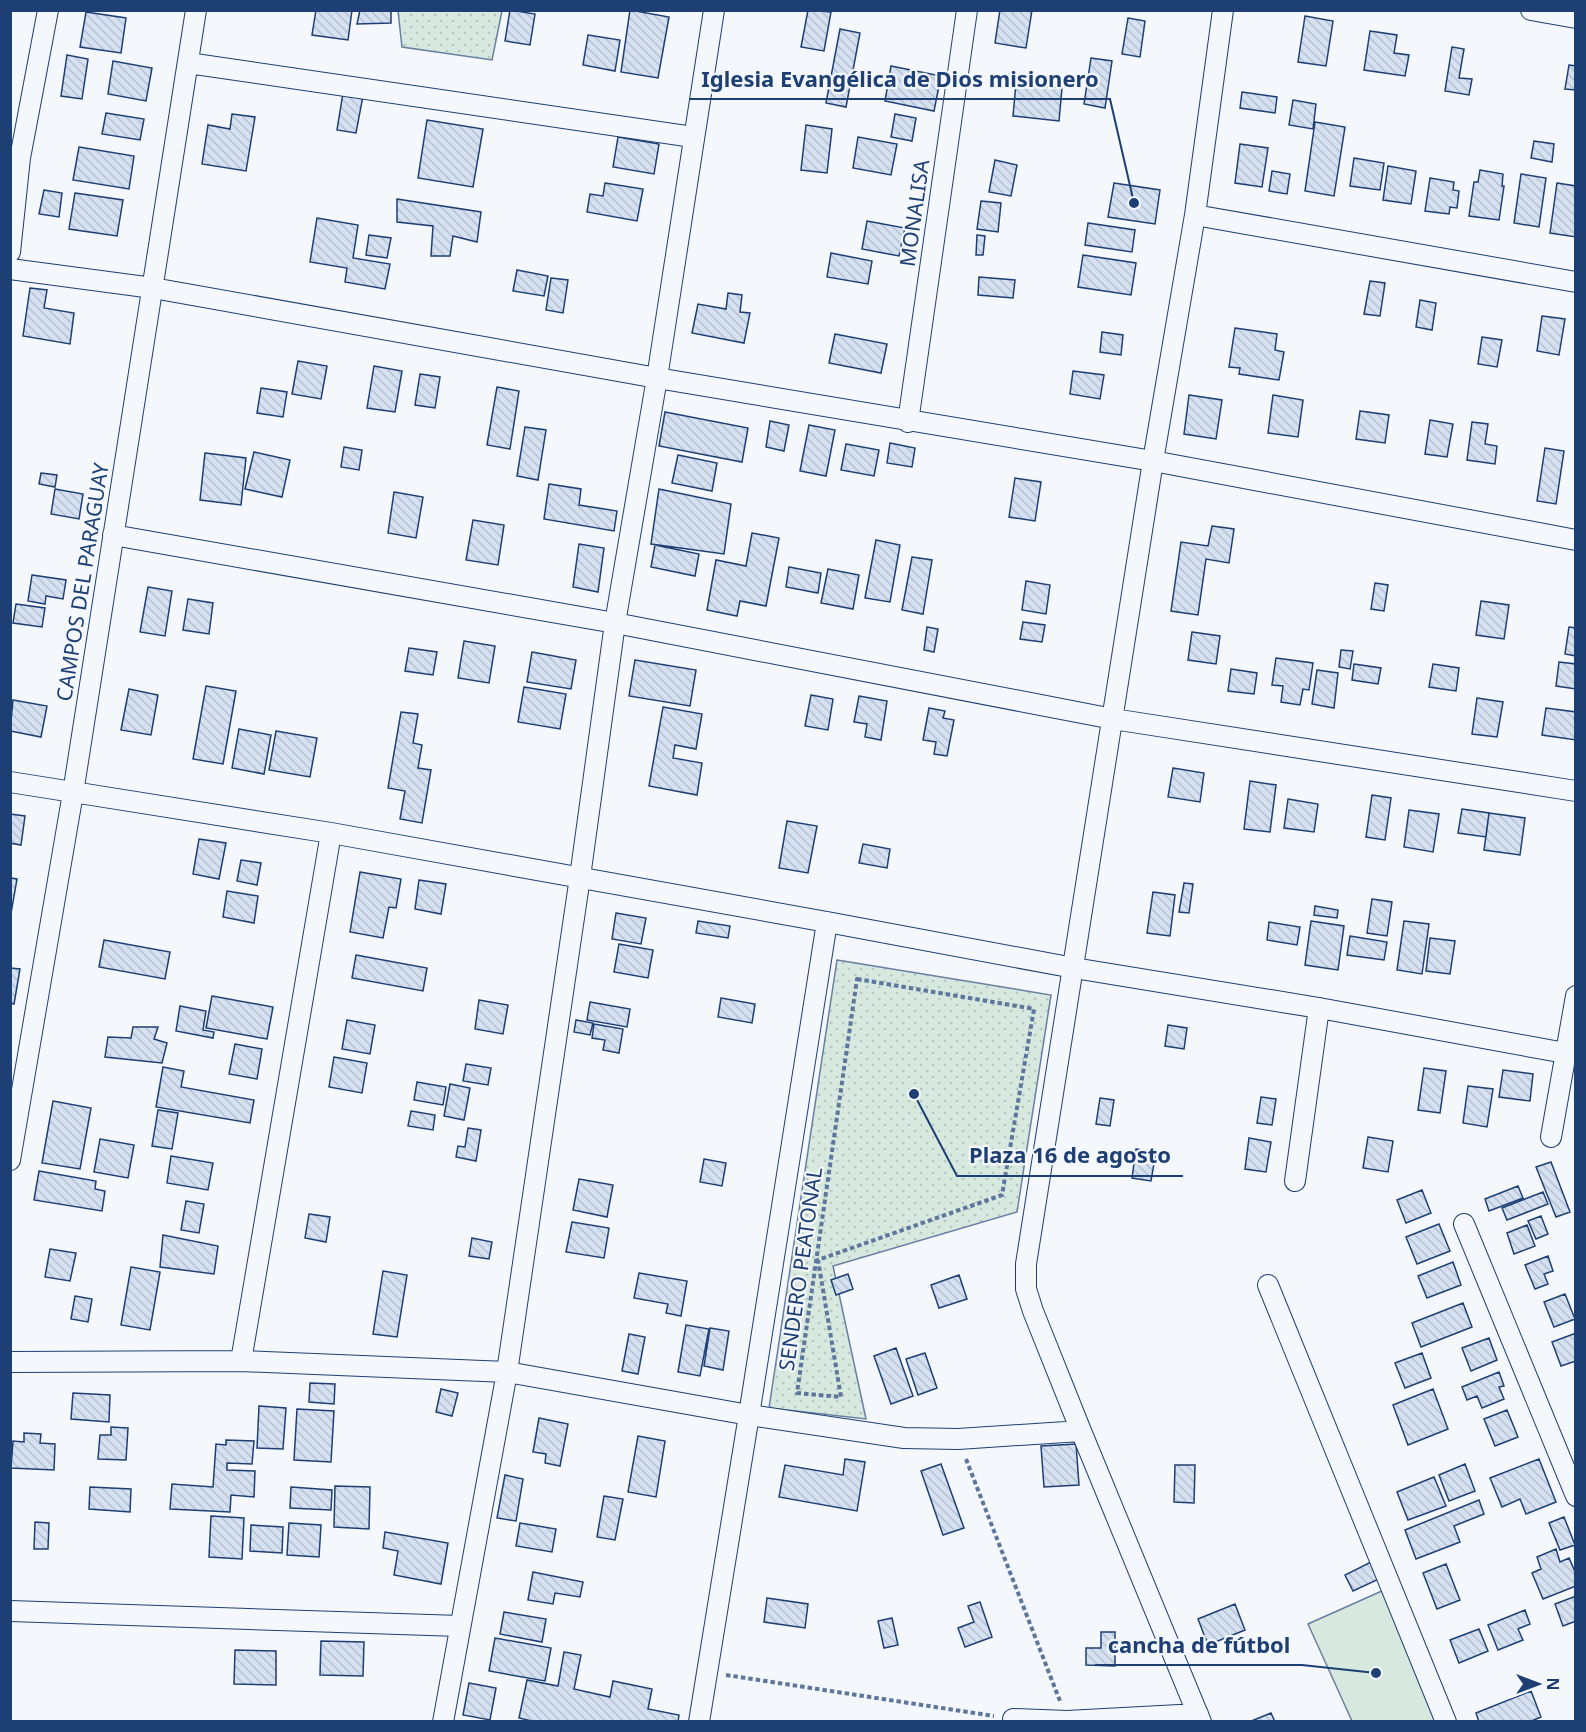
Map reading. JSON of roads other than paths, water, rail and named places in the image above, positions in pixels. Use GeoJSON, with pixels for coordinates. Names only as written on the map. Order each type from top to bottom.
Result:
{"type":"FeatureCollection","features":[{"type":"Feature","properties":{"kind":"street"},"geometry":{"type":"LineString","coordinates":[[10,252],[15,157],[48,10]]}},
{"type":"Feature","properties":{"kind":"street","name":"CAMPOS DEL PARAGUAY"},"geometry":{"type":"LineString","coordinates":[[10,1160],[73,793],[196,10]]}},
{"type":"Feature","properties":{"kind":"street"},"geometry":{"type":"LineString","coordinates":[[443,1722],[507,1372],[615,623],[657,378],[714,10]]}},
{"type":"Feature","properties":{"kind":"street","name":"MONALISA"},"geometry":{"type":"LineString","coordinates":[[908,422],[967,10]]}},
{"type":"Feature","properties":{"kind":"street"},"geometry":{"type":"LineString","coordinates":[[1013,1719],[1068,1721],[1199,1718],[1081,1431],[1026,1289],[1026,1264],[1153,461],[1195,215],[1223,10]]}},
{"type":"Feature","properties":{"kind":"street"},"geometry":{"type":"LineString","coordinates":[[1530,10],[1575,18]]}},
{"type":"Feature","properties":{"kind":"street"},"geometry":{"type":"LineString","coordinates":[[188,63],[693,137]]}},
{"type":"Feature","properties":{"kind":"street"},"geometry":{"type":"LineString","coordinates":[[1195,215],[1575,282]]}},
{"type":"Feature","properties":{"kind":"street"},"geometry":{"type":"LineString","coordinates":[[10,268],[153,288],[908,422],[1153,461],[1575,540]]}},
{"type":"Feature","properties":{"kind":"street"},"geometry":{"type":"LineString","coordinates":[[113,535],[615,623],[1113,719],[1575,791]]}},
{"type":"Feature","properties":{"kind":"street"},"geometry":{"type":"LineString","coordinates":[[10,782],[331,832],[1074,968],[1319,1008],[1565,1053]]}},
{"type":"Feature","properties":{"kind":"street"},"geometry":{"type":"LineString","coordinates":[[241,1361],[331,832]]}},
{"type":"Feature","properties":{"kind":"street"},"geometry":{"type":"LineString","coordinates":[[699,1722],[750,1415],[826,922]]}},
{"type":"Feature","properties":{"kind":"street"},"geometry":{"type":"LineString","coordinates":[[1551,1137],[1575,996]]}},
{"type":"Feature","properties":{"kind":"street"},"geometry":{"type":"LineString","coordinates":[[1295,1181],[1319,1008]]}},
{"type":"Feature","properties":{"kind":"street"},"geometry":{"type":"LineString","coordinates":[[1464,1224],[1575,1496]]}},
{"type":"Feature","properties":{"kind":"street"},"geometry":{"type":"LineString","coordinates":[[1268,1285],[1446,1722]]}},
{"type":"Feature","properties":{"kind":"street"},"geometry":{"type":"LineString","coordinates":[[10,1362],[241,1361],[507,1372],[750,1415],[904,1438],[958,1439],[1081,1431]]}},
{"type":"Feature","properties":{"kind":"street"},"geometry":{"type":"LineString","coordinates":[[10,1611],[459,1626]]}},
{"type":"Feature","properties":{"kind":"place","name":"Iglesia Evangélica de Dios misionero"},"geometry":{"type":"Point","coordinates":[1134,203]}},
{"type":"Feature","properties":{"kind":"place","name":"Plaza 16 de agosto"},"geometry":{"type":"Point","coordinates":[914,1094]}},
{"type":"Feature","properties":{"kind":"place","name":"cancha de fútbol"},"geometry":{"type":"Point","coordinates":[1376,1673]}}]}
